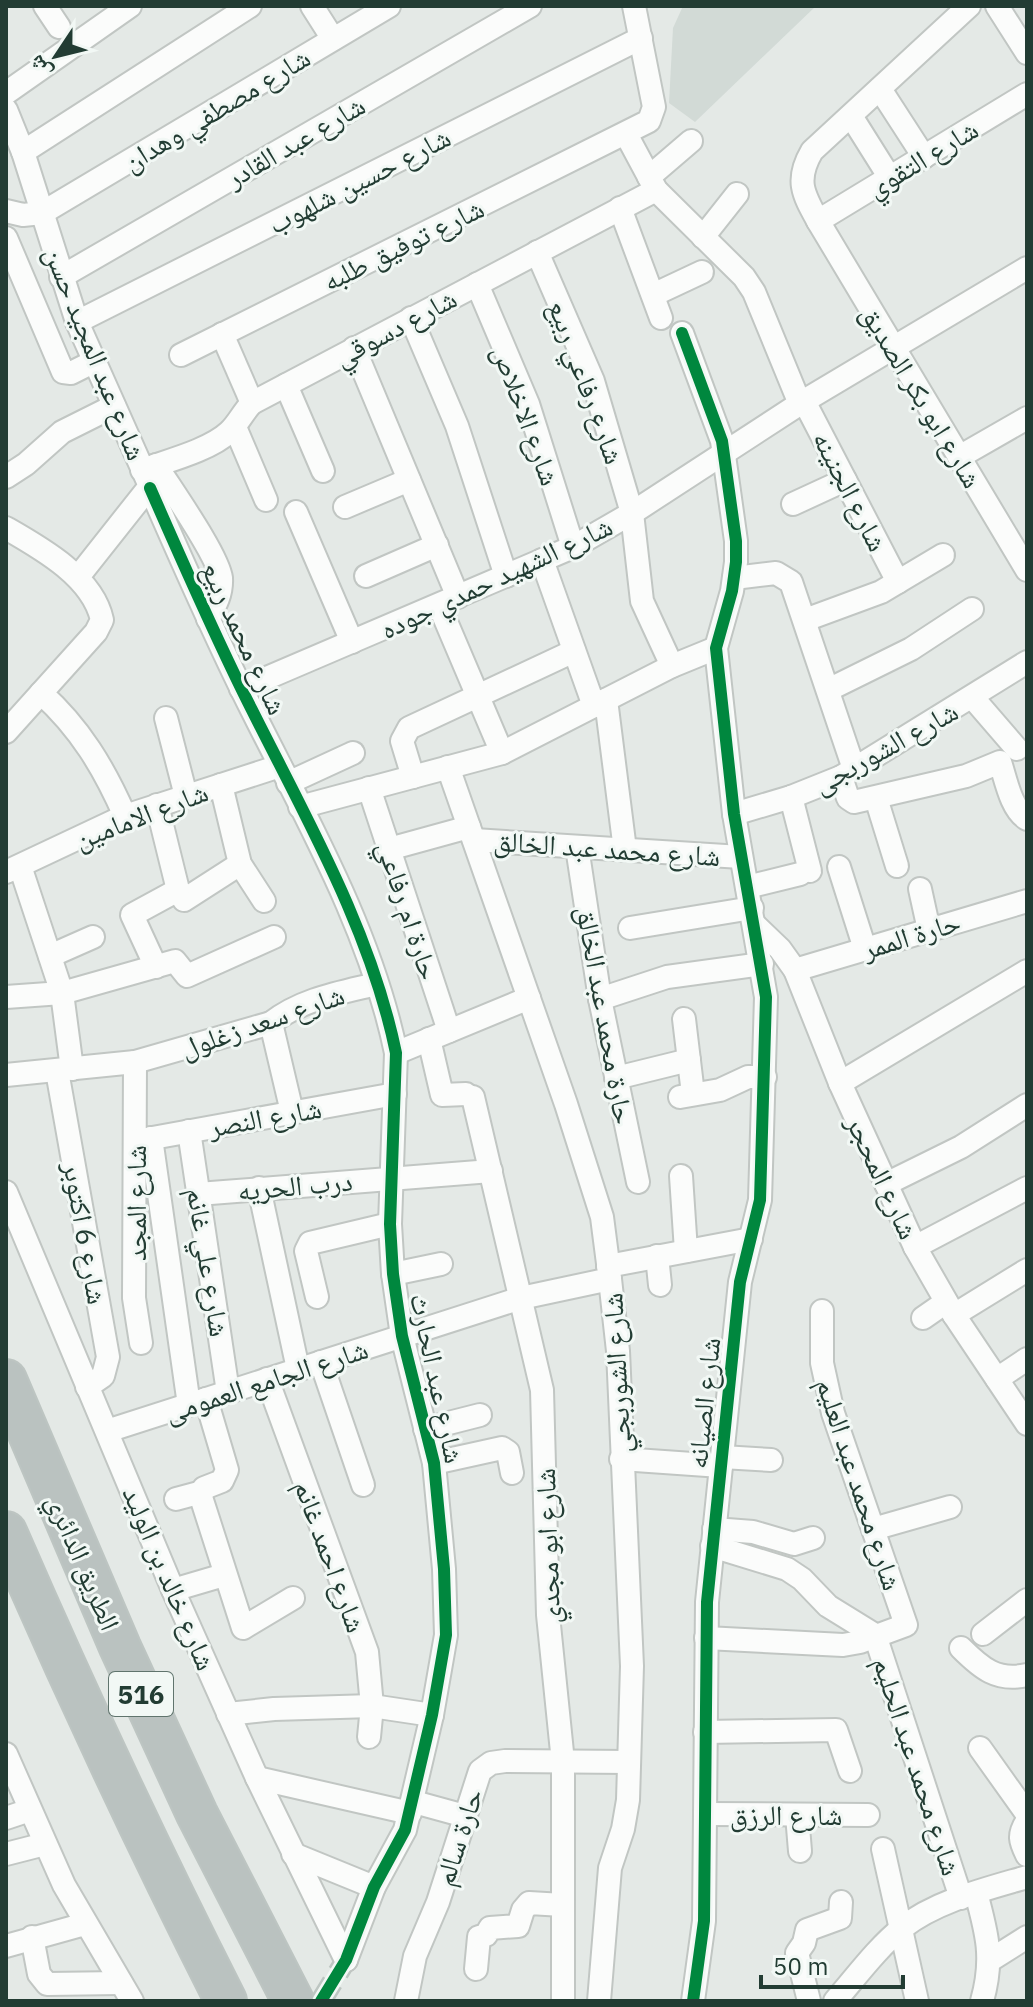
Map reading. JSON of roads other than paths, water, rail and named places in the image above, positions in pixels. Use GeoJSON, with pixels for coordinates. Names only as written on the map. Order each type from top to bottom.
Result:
{"type":"FeatureCollection","features":[{"type":"Feature","properties":{"kind":"highway","name":"الطريق الدائري"},"geometry":{"type":"LineString","coordinates":[[6,1380],[120,1647],[197,1814],[293,2001]]}},
{"type":"Feature","properties":{"kind":"highway","name":"516"},"geometry":{"type":"LineString","coordinates":[[6,1532],[137,1824],[226,2001]]}},
{"type":"Feature","properties":{"kind":"street"},"geometry":{"type":"LineString","coordinates":[[45,6],[59,27]]}},
{"type":"Feature","properties":{"kind":"street"},"geometry":{"type":"LineString","coordinates":[[7,108],[130,6]]}},
{"type":"Feature","properties":{"kind":"street"},"geometry":{"type":"LineString","coordinates":[[23,152],[250,6]]}},
{"type":"Feature","properties":{"kind":"street"},"geometry":{"type":"LineString","coordinates":[[312,6],[333,39]]}},
{"type":"Feature","properties":{"kind":"street","name":"شارع مصطفي وهدان"},"geometry":{"type":"LineString","coordinates":[[42,213],[389,6]]}},
{"type":"Feature","properties":{"kind":"street","name":"شارع عبد القادر"},"geometry":{"type":"LineString","coordinates":[[61,277],[530,6]]}},
{"type":"Feature","properties":{"kind":"street"},"geometry":{"type":"LineString","coordinates":[[634,6],[641,38]]}},
{"type":"Feature","properties":{"kind":"street","name":"شارع ابو بكر الصديق"},"geometry":{"type":"LineString","coordinates":[[969,6],[812,151],[803,166],[801,183],[818,221],[1027,570]]}},
{"type":"Feature","properties":{"kind":"street"},"geometry":{"type":"LineString","coordinates":[[997,6],[1027,53]]}},
{"type":"Feature","properties":{"kind":"street","name":"شارع توفيق طلبه"},"geometry":{"type":"LineString","coordinates":[[181,355],[649,121],[653,115],[641,38]]}},
{"type":"Feature","properties":{"kind":"street","name":"شارع حسين شلهوب"},"geometry":{"type":"LineString","coordinates":[[77,322],[641,38]]}},
{"type":"Feature","properties":{"kind":"street"},"geometry":{"type":"LineString","coordinates":[[880,89],[924,157]]}},
{"type":"Feature","properties":{"kind":"street","name":"شارع التقوي"},"geometry":{"type":"LineString","coordinates":[[818,221],[1027,94]]}},
{"type":"Feature","properties":{"kind":"street","name":"شارع عبد المجيد حسن"},"geometry":{"type":"LineString","coordinates":[[7,108],[77,322],[114,406],[150,474],[78,577]]}},
{"type":"Feature","properties":{"kind":"street"},"geometry":{"type":"LineString","coordinates":[[851,116],[890,178]]}},
{"type":"Feature","properties":{"kind":"street","name":"شارع الجنينه"},"geometry":{"type":"LineString","coordinates":[[626,134],[652,184],[744,277],[754,292],[802,402],[898,582]]}},
{"type":"Feature","properties":{"kind":"street","name":"شارع دسوقي"},"geometry":{"type":"LineString","coordinates":[[150,474],[216,441],[235,427],[241,413],[252,403],[620,208],[652,184],[691,141]]}},
{"type":"Feature","properties":{"kind":"street"},"geometry":{"type":"LineString","coordinates":[[703,237],[737,194]]}},
{"type":"Feature","properties":{"kind":"street"},"geometry":{"type":"LineString","coordinates":[[620,208],[661,318]]}},
{"type":"Feature","properties":{"kind":"street"},"geometry":{"type":"LineString","coordinates":[[6,211],[23,215],[42,213]]}},
{"type":"Feature","properties":{"kind":"street"},"geometry":{"type":"LineString","coordinates":[[6,238],[63,372],[71,373],[95,361]]}},
{"type":"Feature","properties":{"kind":"street","name":"شارع رفاعي ربيع"},"geometry":{"type":"LineString","coordinates":[[537,252],[593,381],[632,513],[642,601],[672,666]]}},
{"type":"Feature","properties":{"kind":"street","name":"شارع الشهيد حمدي جوده"},"geometry":{"type":"LineString","coordinates":[[241,689],[573,547],[632,513],[802,402],[1027,268]]}},
{"type":"Feature","properties":{"kind":"street"},"geometry":{"type":"LineString","coordinates":[[653,295],[702,272]]}},
{"type":"Feature","properties":{"kind":"street","name":"شارع الاخلاص"},"geometry":{"type":"LineString","coordinates":[[477,284],[528,404],[573,547]]}},
{"type":"Feature","properties":{"kind":"street"},"geometry":{"type":"LineString","coordinates":[[411,318],[457,426],[506,576]]}},
{"type":"Feature","properties":{"kind":"street"},"geometry":{"type":"LineString","coordinates":[[300,807],[502,753],[672,666],[716,648],[734,578],[736,541],[719,429],[682,333]]}},
{"type":"Feature","properties":{"kind":"street"},"geometry":{"type":"LineString","coordinates":[[222,334],[252,403]]}},
{"type":"Feature","properties":{"kind":"street"},"geometry":{"type":"LineString","coordinates":[[354,348],[437,545],[449,601],[477,696],[502,753]]}},
{"type":"Feature","properties":{"kind":"street"},"geometry":{"type":"LineString","coordinates":[[286,385],[323,471]]}},
{"type":"Feature","properties":{"kind":"street"},"geometry":{"type":"LineString","coordinates":[[8,472],[26,464],[62,432],[114,406]]}},
{"type":"Feature","properties":{"kind":"street"},"geometry":{"type":"LineString","coordinates":[[959,457],[1027,418]]}},
{"type":"Feature","properties":{"kind":"street"},"geometry":{"type":"LineString","coordinates":[[235,427],[266,500]]}},
{"type":"Feature","properties":{"kind":"street","name":"شارع محمد ربيع"},"geometry":{"type":"LineString","coordinates":[[150,474],[208,619],[300,807]]}},
{"type":"Feature","properties":{"kind":"street"},"geometry":{"type":"LineString","coordinates":[[345,507],[409,480]]}},
{"type":"Feature","properties":{"kind":"street"},"geometry":{"type":"LineString","coordinates":[[793,504],[845,480]]}},
{"type":"Feature","properties":{"kind":"street"},"geometry":{"type":"LineString","coordinates":[[296,512],[352,642]]}},
{"type":"Feature","properties":{"kind":"street"},"geometry":{"type":"LineString","coordinates":[[6,528],[42,549],[78,577],[101,614],[101,626],[6,732]]}},
{"type":"Feature","properties":{"kind":"street"},"geometry":{"type":"LineString","coordinates":[[366,576],[437,545]]}},
{"type":"Feature","properties":{"kind":"street"},"geometry":{"type":"LineString","coordinates":[[805,620],[881,592],[943,555]]}},
{"type":"Feature","properties":{"kind":"street"},"geometry":{"type":"LineString","coordinates":[[542,560],[574,651],[600,703],[625,850]]}},
{"type":"Feature","properties":{"kind":"street"},"geometry":{"type":"LineString","coordinates":[[734,578],[767,573],[784,576],[791,582],[828,690],[848,773],[851,801],[966,776],[1017,747]]}},
{"type":"Feature","properties":{"kind":"street"},"geometry":{"type":"LineString","coordinates":[[828,690],[911,649],[972,609]]}},
{"type":"Feature","properties":{"kind":"street","name":"شارع الصيانه"},"geometry":{"type":"LineString","coordinates":[[693,2001],[704,1921],[706,1638],[713,1537],[740,1282],[760,1200],[765,1077],[766,997],[734,814],[716,648]]}},
{"type":"Feature","properties":{"kind":"street"},"geometry":{"type":"LineString","coordinates":[[413,777],[402,741],[409,728],[574,651]]}},
{"type":"Feature","properties":{"kind":"street","name":"شارع الشوربجى"},"geometry":{"type":"LineString","coordinates":[[734,814],[791,797],[848,773],[1027,662]]}},
{"type":"Feature","properties":{"kind":"street"},"geometry":{"type":"LineString","coordinates":[[41,693],[62,712],[94,753],[125,816]]}},
{"type":"Feature","properties":{"kind":"street"},"geometry":{"type":"LineString","coordinates":[[973,698],[1017,747],[1012,813]]}},
{"type":"Feature","properties":{"kind":"street"},"geometry":{"type":"LineString","coordinates":[[166,718],[186,796]]}},
{"type":"Feature","properties":{"kind":"street","name":"شارع الامامين"},"geometry":{"type":"LineString","coordinates":[[13,869],[125,816],[157,805],[221,785],[284,774],[353,753]]}},
{"type":"Feature","properties":{"kind":"street","name":"شارع الشوربجي"},"geometry":{"type":"LineString","coordinates":[[448,767],[602,1217],[609,1272],[618,1351],[632,1666],[628,1800],[623,1829],[610,1868],[599,2001]]}},
{"type":"Feature","properties":{"kind":"street"},"geometry":{"type":"LineString","coordinates":[[221,785],[240,864],[264,901]]}},
{"type":"Feature","properties":{"kind":"street","name":"حارة ام رفاعي"},"geometry":{"type":"LineString","coordinates":[[369,788],[389,849],[439,1035],[442,1095],[470,1096]]}},
{"type":"Feature","properties":{"kind":"street"},"geometry":{"type":"LineString","coordinates":[[630,928],[751,906],[805,872],[791,797]]}},
{"type":"Feature","properties":{"kind":"street"},"geometry":{"type":"LineString","coordinates":[[876,798],[897,866]]}},
{"type":"Feature","properties":{"kind":"street"},"geometry":{"type":"LineString","coordinates":[[157,805],[181,898],[187,900],[240,864]]}},
{"type":"Feature","properties":{"kind":"street","name":"شارع عبد الحارث"},"geometry":{"type":"LineString","coordinates":[[300,807],[348,904],[396,1053],[390,1224],[393,1274],[402,1336],[434,1463],[444,1569],[446,1635],[412,1807],[405,1830],[374,1887],[346,1960]]}},
{"type":"Feature","properties":{"kind":"street","name":"شارع محمد عبد الخالق"},"geometry":{"type":"LineString","coordinates":[[389,849],[471,834],[577,847],[741,857]]}},
{"type":"Feature","properties":{"kind":"street","name":"حارة محمد عبد الخالق"},"geometry":{"type":"LineString","coordinates":[[577,847],[600,999],[638,1182]]}},
{"type":"Feature","properties":{"kind":"street"},"geometry":{"type":"LineString","coordinates":[[839,867],[865,949]]}},
{"type":"Feature","properties":{"kind":"street","name":"شارع 6 اكتوبر"},"geometry":{"type":"LineString","coordinates":[[13,869],[50,956],[62,993],[64,1070],[108,1357],[103,1376],[87,1387]]}},
{"type":"Feature","properties":{"kind":"street"},"geometry":{"type":"LineString","coordinates":[[920,889],[929,930]]}},
{"type":"Feature","properties":{"kind":"street"},"geometry":{"type":"LineString","coordinates":[[156,967],[132,915],[178,890]]}},
{"type":"Feature","properties":{"kind":"street","name":"حارة الممر"},"geometry":{"type":"LineString","coordinates":[[795,970],[1027,901]]}},
{"type":"Feature","properties":{"kind":"street","name":"شارع المحجر"},"geometry":{"type":"LineString","coordinates":[[751,906],[795,970],[840,1083],[915,1247],[950,1308],[1027,1424]]}},
{"type":"Feature","properties":{"kind":"street"},"geometry":{"type":"LineString","coordinates":[[50,956],[93,937]]}},
{"type":"Feature","properties":{"kind":"street"},"geometry":{"type":"LineString","coordinates":[[6,997],[62,993],[177,961],[187,976],[274,937]]}},
{"type":"Feature","properties":{"kind":"street"},"geometry":{"type":"LineString","coordinates":[[600,999],[667,977],[762,964]]}},
{"type":"Feature","properties":{"kind":"street"},"geometry":{"type":"LineString","coordinates":[[840,1083],[1027,971]]}},
{"type":"Feature","properties":{"kind":"street","name":"شارع سعد زغلول"},"geometry":{"type":"LineString","coordinates":[[6,1075],[135,1062],[271,1023],[309,1001],[376,984]]}},
{"type":"Feature","properties":{"kind":"street"},"geometry":{"type":"LineString","coordinates":[[396,1053],[529,998]]}},
{"type":"Feature","properties":{"kind":"street"},"geometry":{"type":"LineString","coordinates":[[684,1019],[689,1060],[686,1096],[720,1090],[748,1077],[765,1077]]}},
{"type":"Feature","properties":{"kind":"street"},"geometry":{"type":"LineString","coordinates":[[271,1023],[292,1112]]}},
{"type":"Feature","properties":{"kind":"street"},"geometry":{"type":"LineString","coordinates":[[616,1078],[689,1060]]}},
{"type":"Feature","properties":{"kind":"street","name":"شارع المجد"},"geometry":{"type":"LineString","coordinates":[[135,1062],[143,1140],[134,1254],[134,1298],[141,1343]]}},
{"type":"Feature","properties":{"kind":"street","name":"شارع النصر"},"geometry":{"type":"LineString","coordinates":[[143,1140],[395,1094]]}},
{"type":"Feature","properties":{"kind":"street","name":"شارع ابو مجدي"},"geometry":{"type":"LineString","coordinates":[[470,1096],[491,1171],[542,1390],[548,1615],[563,1762],[563,2001]]}},
{"type":"Feature","properties":{"kind":"street"},"geometry":{"type":"LineString","coordinates":[[886,1184],[961,1147],[1027,1105]]}},
{"type":"Feature","properties":{"kind":"street","name":"شارع علي غانم"},"geometry":{"type":"LineString","coordinates":[[189,1131],[228,1392]]}},
{"type":"Feature","properties":{"kind":"street"},"geometry":{"type":"LineString","coordinates":[[143,1140],[197,1402],[227,1470],[222,1481],[202,1492],[176,1499]]}},
{"type":"Feature","properties":{"kind":"street","name":"درب الحريه"},"geometry":{"type":"LineString","coordinates":[[198,1194],[491,1171]]}},
{"type":"Feature","properties":{"kind":"street"},"geometry":{"type":"LineString","coordinates":[[681,1176],[686,1251]]}},
{"type":"Feature","properties":{"kind":"street"},"geometry":{"type":"LineString","coordinates":[[259,1188],[298,1369]]}},
{"type":"Feature","properties":{"kind":"street"},"geometry":{"type":"LineString","coordinates":[[915,1247],[1027,1188]]}},
{"type":"Feature","properties":{"kind":"street","name":"شارع خالد بن الوليد"},"geometry":{"type":"LineString","coordinates":[[6,1192],[173,1590],[257,1778],[346,1960]]}},
{"type":"Feature","properties":{"kind":"street"},"geometry":{"type":"LineString","coordinates":[[317,1297],[306,1251],[310,1243],[390,1224]]}},
{"type":"Feature","properties":{"kind":"street","name":"شارع الجامع العمومى"},"geometry":{"type":"LineString","coordinates":[[107,1431],[657,1256],[751,1239]]}},
{"type":"Feature","properties":{"kind":"street"},"geometry":{"type":"LineString","coordinates":[[134,1254],[168,1258]]}},
{"type":"Feature","properties":{"kind":"street"},"geometry":{"type":"LineString","coordinates":[[657,1256],[660,1285]]}},
{"type":"Feature","properties":{"kind":"street"},"geometry":{"type":"LineString","coordinates":[[393,1274],[441,1264]]}},
{"type":"Feature","properties":{"kind":"street"},"geometry":{"type":"LineString","coordinates":[[923,1318],[1027,1270]]}},
{"type":"Feature","properties":{"kind":"street","name":"شارع محمد عبد العليم"},"geometry":{"type":"LineString","coordinates":[[822,1311],[822,1363],[827,1388],[906,1625],[875,1635]]}},
{"type":"Feature","properties":{"kind":"street"},"geometry":{"type":"LineString","coordinates":[[997,1379],[1027,1359]]}},
{"type":"Feature","properties":{"kind":"street"},"geometry":{"type":"LineString","coordinates":[[321,1362],[363,1485]]}},
{"type":"Feature","properties":{"kind":"street","name":"شارع احمد غانم"},"geometry":{"type":"LineString","coordinates":[[267,1379],[367,1652],[372,1706],[369,1737]]}},
{"type":"Feature","properties":{"kind":"street"},"geometry":{"type":"LineString","coordinates":[[425,1429],[480,1415]]}},
{"type":"Feature","properties":{"kind":"street"},"geometry":{"type":"LineString","coordinates":[[434,1463],[502,1448],[508,1452],[512,1473]]}},
{"type":"Feature","properties":{"kind":"street"},"geometry":{"type":"LineString","coordinates":[[621,1459],[771,1460]]}},
{"type":"Feature","properties":{"kind":"street"},"geometry":{"type":"LineString","coordinates":[[202,1492],[202,1502],[224,1575],[243,1628],[293,1598]]}},
{"type":"Feature","properties":{"kind":"street"},"geometry":{"type":"LineString","coordinates":[[873,1529],[950,1507]]}},
{"type":"Feature","properties":{"kind":"street"},"geometry":{"type":"LineString","coordinates":[[713,1537],[753,1532],[794,1544],[813,1538]]}},
{"type":"Feature","properties":{"kind":"street"},"geometry":{"type":"LineString","coordinates":[[713,1537],[787,1569],[802,1579],[828,1606],[875,1635]]}},
{"type":"Feature","properties":{"kind":"street"},"geometry":{"type":"LineString","coordinates":[[173,1590],[224,1575]]}},
{"type":"Feature","properties":{"kind":"street"},"geometry":{"type":"LineString","coordinates":[[983,1634],[1027,1600]]}},
{"type":"Feature","properties":{"kind":"street"},"geometry":{"type":"LineString","coordinates":[[706,1638],[843,1645],[875,1635]]}},
{"type":"Feature","properties":{"kind":"street","name":"شارع محمد عبد الحليم"},"geometry":{"type":"LineString","coordinates":[[875,1635],[969,1895],[988,1937],[988,1980],[982,2001]]}},
{"type":"Feature","properties":{"kind":"street"},"geometry":{"type":"LineString","coordinates":[[961,1648],[981,1668],[997,1676],[1014,1678],[1027,1675]]}},
{"type":"Feature","properties":{"kind":"street"},"geometry":{"type":"LineString","coordinates":[[228,1714],[274,1709],[372,1706],[432,1715]]}},
{"type":"Feature","properties":{"kind":"street"},"geometry":{"type":"LineString","coordinates":[[705,1732],[836,1730],[850,1771]]}},
{"type":"Feature","properties":{"kind":"street"},"geometry":{"type":"LineString","coordinates":[[980,1748],[1027,1814]]}},
{"type":"Feature","properties":{"kind":"street"},"geometry":{"type":"LineString","coordinates":[[6,1754],[45,1844],[85,1924],[126,1992]]}},
{"type":"Feature","properties":{"kind":"street","name":"حارة سالم"},"geometry":{"type":"LineString","coordinates":[[406,2001],[415,1956],[438,1902],[480,1771],[491,1763],[629,1762]]}},
{"type":"Feature","properties":{"kind":"street"},"geometry":{"type":"LineString","coordinates":[[257,1778],[465,1816]]}},
{"type":"Feature","properties":{"kind":"street"},"geometry":{"type":"LineString","coordinates":[[6,1818],[30,1810]]}},
{"type":"Feature","properties":{"kind":"street","name":"شارع الرزق"},"geometry":{"type":"LineString","coordinates":[[705,1814],[868,1815]]}},
{"type":"Feature","properties":{"kind":"street"},"geometry":{"type":"LineString","coordinates":[[797,1815],[800,1851]]}},
{"type":"Feature","properties":{"kind":"street"},"geometry":{"type":"LineString","coordinates":[[1027,1821],[1020,1833],[1027,1855]]}},
{"type":"Feature","properties":{"kind":"street"},"geometry":{"type":"LineString","coordinates":[[6,1854],[45,1844]]}},
{"type":"Feature","properties":{"kind":"street"},"geometry":{"type":"LineString","coordinates":[[883,1849],[917,2001]]}},
{"type":"Feature","properties":{"kind":"street"},"geometry":{"type":"LineString","coordinates":[[293,1854],[374,1887]]}},
{"type":"Feature","properties":{"kind":"street"},"geometry":{"type":"LineString","coordinates":[[835,2001],[902,1928],[919,1916],[969,1895],[1027,1877]]}},
{"type":"Feature","properties":{"kind":"street"},"geometry":{"type":"LineString","coordinates":[[809,2001],[797,1953],[804,1943],[807,1930],[840,1918],[841,1902]]}},
{"type":"Feature","properties":{"kind":"street"},"geometry":{"type":"LineString","coordinates":[[476,1969],[479,1937],[486,1935],[490,1928],[518,1926],[525,1905],[529,1903],[563,1905]]}},
{"type":"Feature","properties":{"kind":"street"},"geometry":{"type":"LineString","coordinates":[[6,1946],[85,1924]]}},
{"type":"Feature","properties":{"kind":"street"},"geometry":{"type":"LineString","coordinates":[[32,1937],[39,1974],[47,1984],[126,1992]]}},
{"type":"Feature","properties":{"kind":"street"},"geometry":{"type":"LineString","coordinates":[[989,1961],[1027,1937]]}},
{"type":"Feature","properties":{"kind":"tunnel"},"geometry":{"type":"LineString","coordinates":[[321,2001],[346,1960]]}}]}
